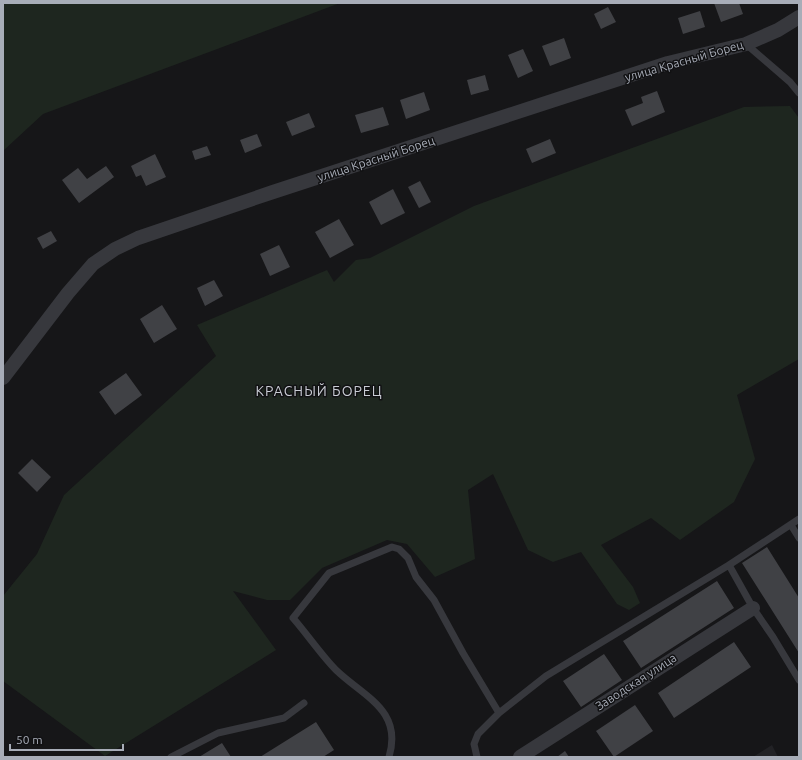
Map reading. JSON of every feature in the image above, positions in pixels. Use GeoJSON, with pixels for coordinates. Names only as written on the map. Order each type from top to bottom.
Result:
{"type":"FeatureCollection","features":[{"type":"Feature","properties":{"kind":"street","name":"улица Красный Борец"},"geometry":{"type":"LineString","coordinates":[[3,378],[68,293],[93,264],[115,248],[138,238],[274,192],[668,63],[746,44],[778,30],[799,17]]}},
{"type":"Feature","properties":{"kind":"street","name":"Заводская улица"},"geometry":{"type":"LineString","coordinates":[[520,757],[753,608]]}},
{"type":"Feature","properties":{"kind":"lane"},"geometry":{"type":"LineString","coordinates":[[746,44],[790,82],[799,93]]}},
{"type":"Feature","properties":{"kind":"lane"},"geometry":{"type":"LineString","coordinates":[[477,757],[474,744],[478,734],[499,713],[546,676],[729,565],[799,519]]}},
{"type":"Feature","properties":{"kind":"lane"},"geometry":{"type":"LineString","coordinates":[[791,525],[799,538]]}},
{"type":"Feature","properties":{"kind":"lane"},"geometry":{"type":"LineString","coordinates":[[389,757],[392,745],[391,730],[387,718],[378,705],[336,670],[294,618],[329,573],[392,547],[399,549],[408,558],[416,577],[434,600],[463,653],[499,713]]}},
{"type":"Feature","properties":{"kind":"lane"},"geometry":{"type":"LineString","coordinates":[[729,565],[753,608],[773,637],[799,680]]}},
{"type":"Feature","properties":{"kind":"lane"},"geometry":{"type":"LineString","coordinates":[[171,757],[218,733],[284,718],[304,703]]}},
{"type":"Feature","properties":{"kind":"shaded area"},"geometry":{"type":"Polygon","coordinates":[[[3,3],[340,3],[43,114],[3,151],[3,3]]]}},
{"type":"Feature","properties":{"kind":"shaded area"},"geometry":{"type":"Polygon","coordinates":[[[790,106],[799,118],[799,359],[737,395],[755,459],[734,502],[680,540],[651,518],[601,545],[633,587],[640,603],[629,610],[617,604],[581,552],[553,562],[528,550],[493,474],[468,490],[475,559],[435,577],[407,544],[387,540],[322,568],[290,600],[267,600],[233,591],[276,650],[105,756],[3,681],[3,596],[37,554],[64,495],[216,356],[197,325],[327,270],[334,282],[356,260],[370,258],[474,206],[744,107],[790,106]]]}},
{"type":"Feature","properties":{"kind":"shaded area"},"geometry":{"type":"Polygon","coordinates":[[[772,745],[778,757],[753,757],[772,745]]]}},
{"type":"Feature","properties":{"kind":"building"},"geometry":{"type":"Polygon","coordinates":[[[714,3],[739,3],[743,14],[721,22],[714,3]]]}},
{"type":"Feature","properties":{"kind":"building"},"geometry":{"type":"Polygon","coordinates":[[[608,7],[616,22],[601,29],[594,14],[608,7]]]}},
{"type":"Feature","properties":{"kind":"building"},"geometry":{"type":"Polygon","coordinates":[[[700,11],[705,27],[683,34],[678,18],[700,11]]]}},
{"type":"Feature","properties":{"kind":"building"},"geometry":{"type":"Polygon","coordinates":[[[564,38],[571,58],[550,66],[542,46],[564,38]]]}},
{"type":"Feature","properties":{"kind":"building"},"geometry":{"type":"Polygon","coordinates":[[[523,49],[533,71],[518,78],[508,55],[523,49]]]}},
{"type":"Feature","properties":{"kind":"building"},"geometry":{"type":"Polygon","coordinates":[[[485,75],[489,90],[471,95],[467,80],[485,75]]]}},
{"type":"Feature","properties":{"kind":"building"},"geometry":{"type":"Polygon","coordinates":[[[657,91],[665,112],[632,126],[625,110],[643,103],[641,97],[657,91]]]}},
{"type":"Feature","properties":{"kind":"building"},"geometry":{"type":"Polygon","coordinates":[[[424,92],[430,110],[406,119],[400,100],[424,92]]]}},
{"type":"Feature","properties":{"kind":"building"},"geometry":{"type":"Polygon","coordinates":[[[383,107],[389,125],[361,133],[355,115],[383,107]]]}},
{"type":"Feature","properties":{"kind":"building"},"geometry":{"type":"Polygon","coordinates":[[[309,113],[315,127],[292,136],[286,122],[309,113]]]}},
{"type":"Feature","properties":{"kind":"building"},"geometry":{"type":"Polygon","coordinates":[[[257,134],[262,146],[245,153],[240,140],[257,134]]]}},
{"type":"Feature","properties":{"kind":"building"},"geometry":{"type":"Polygon","coordinates":[[[550,139],[556,153],[532,163],[526,149],[550,139]]]}},
{"type":"Feature","properties":{"kind":"building"},"geometry":{"type":"Polygon","coordinates":[[[207,146],[211,155],[195,160],[192,151],[207,146]]]}},
{"type":"Feature","properties":{"kind":"building"},"geometry":{"type":"Polygon","coordinates":[[[155,154],[166,177],[146,186],[141,175],[136,177],[131,166],[155,154]]]}},
{"type":"Feature","properties":{"kind":"building"},"geometry":{"type":"Polygon","coordinates":[[[106,166],[114,177],[79,203],[62,180],[78,168],[87,179],[106,166]]]}},
{"type":"Feature","properties":{"kind":"building"},"geometry":{"type":"Polygon","coordinates":[[[420,181],[431,202],[419,208],[408,187],[420,181]]]}},
{"type":"Feature","properties":{"kind":"building"},"geometry":{"type":"Polygon","coordinates":[[[393,189],[405,213],[381,225],[369,202],[393,189]]]}},
{"type":"Feature","properties":{"kind":"building"},"geometry":{"type":"Polygon","coordinates":[[[339,219],[354,245],[330,258],[315,232],[339,219]]]}},
{"type":"Feature","properties":{"kind":"building"},"geometry":{"type":"Polygon","coordinates":[[[51,231],[57,241],[43,249],[37,238],[51,231]]]}},
{"type":"Feature","properties":{"kind":"building"},"geometry":{"type":"Polygon","coordinates":[[[279,245],[290,267],[270,276],[260,254],[279,245]]]}},
{"type":"Feature","properties":{"kind":"building"},"geometry":{"type":"Polygon","coordinates":[[[214,280],[223,296],[205,306],[197,288],[214,280]]]}},
{"type":"Feature","properties":{"kind":"building"},"geometry":{"type":"Polygon","coordinates":[[[162,305],[177,329],[154,343],[140,319],[162,305]]]}},
{"type":"Feature","properties":{"kind":"building"},"geometry":{"type":"Polygon","coordinates":[[[126,373],[142,395],[115,415],[99,392],[126,373]]]}},
{"type":"Feature","properties":{"kind":"building"},"geometry":{"type":"Polygon","coordinates":[[[32,459],[51,477],[37,492],[18,473],[32,459]]]}},
{"type":"Feature","properties":{"kind":"building"},"geometry":{"type":"Polygon","coordinates":[[[767,547],[799,598],[799,653],[742,563],[767,547]]]}},
{"type":"Feature","properties":{"kind":"building"},"geometry":{"type":"Polygon","coordinates":[[[717,581],[734,608],[641,668],[623,641],[717,581]]]}},
{"type":"Feature","properties":{"kind":"building"},"geometry":{"type":"Polygon","coordinates":[[[734,642],[751,667],[674,718],[658,693],[734,642]]]}},
{"type":"Feature","properties":{"kind":"building"},"geometry":{"type":"Polygon","coordinates":[[[604,654],[622,680],[581,707],[563,681],[604,654]]]}},
{"type":"Feature","properties":{"kind":"building"},"geometry":{"type":"Polygon","coordinates":[[[635,705],[653,731],[614,757],[596,731],[635,705]]]}},
{"type":"Feature","properties":{"kind":"building"},"geometry":{"type":"Polygon","coordinates":[[[316,722],[334,750],[323,757],[260,757],[316,722]]]}},
{"type":"Feature","properties":{"kind":"building"},"geometry":{"type":"Polygon","coordinates":[[[222,743],[231,757],[199,757],[222,743]]]}},
{"type":"Feature","properties":{"kind":"building"},"geometry":{"type":"Polygon","coordinates":[[[565,751],[569,757],[557,757],[565,751]]]}},
{"type":"Feature","properties":{"kind":"district","name":"КРАСНЫЙ БОРЕЦ"},"geometry":{"type":"Point","coordinates":[319,391]}}]}
